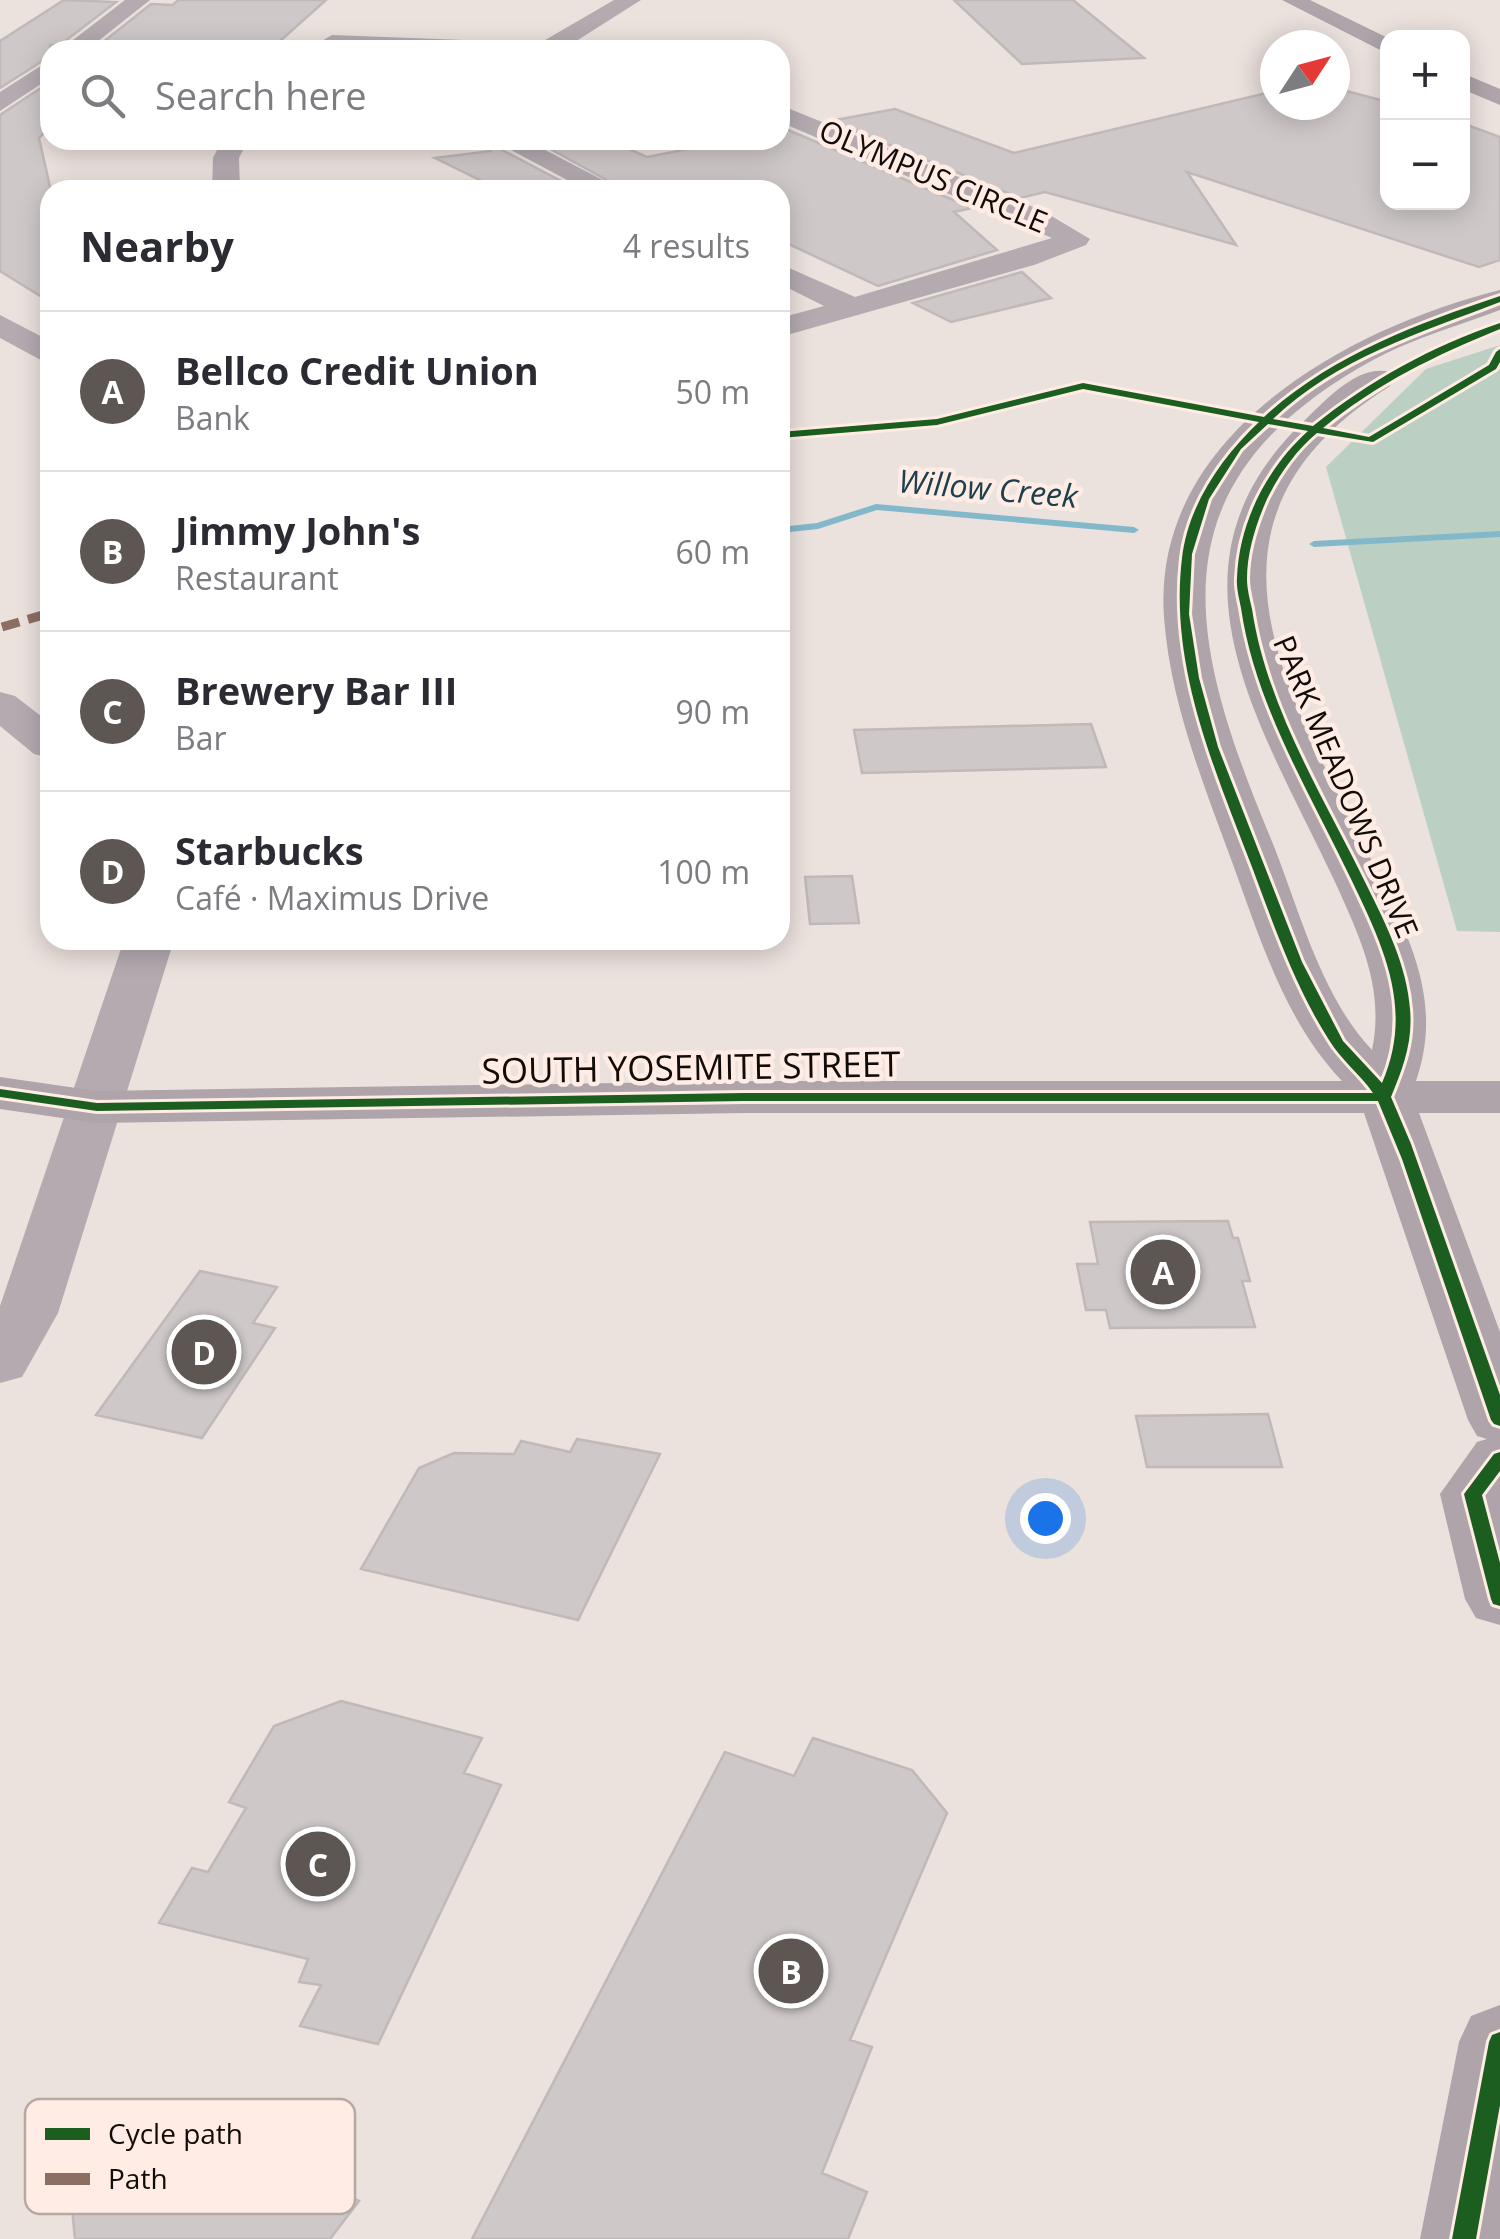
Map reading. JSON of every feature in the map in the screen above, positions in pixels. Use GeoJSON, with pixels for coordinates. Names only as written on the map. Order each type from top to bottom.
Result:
{"type":"FeatureCollection","features":[{"type":"Feature","properties":{"kind":"main road"},"geometry":{"type":"LineString","coordinates":[[1292,0],[1380,43]]}},
{"type":"Feature","properties":{"kind":"main road"},"geometry":{"type":"LineString","coordinates":[[1326,0],[1386,30]]}},
{"type":"Feature","properties":{"kind":"main road"},"geometry":{"type":"LineString","coordinates":[[1470,68],[1500,81]]}},
{"type":"Feature","properties":{"kind":"main road"},"geometry":{"type":"LineString","coordinates":[[1470,84],[1500,98]]}},
{"type":"Feature","properties":{"kind":"main road"},"geometry":{"type":"LineString","coordinates":[[1500,299],[1361,354],[1285,401],[1238,444],[1208,487],[1183,563],[1183,624],[1200,709],[1222,777],[1309,988],[1338,1042],[1384,1097],[1500,1420]]}},
{"type":"Feature","properties":{"kind":"main road","name":"PARK MEADOWS DRIVE"},"geometry":{"type":"LineString","coordinates":[[1384,1097],[1401,1052],[1402,998],[1380,928],[1265,681],[1250,636],[1242,566],[1266,490],[1280,467],[1326,417],[1392,372],[1500,326]]}},
{"type":"Feature","properties":{"kind":"main road","name":"SOUTH YOSEMITE STREET"},"geometry":{"type":"LineString","coordinates":[[0,1093],[96,1107],[762,1097],[1500,1097]]}},
{"type":"Feature","properties":{"kind":"main road","name":"SOUTH YOSEMITE STREET"},"geometry":{"type":"LineString","coordinates":[[0,1133],[34,1128],[96,1107]]}},
{"type":"Feature","properties":{"kind":"main road"},"geometry":{"type":"LineString","coordinates":[[1493,1502],[1500,1599]]}},
{"type":"Feature","properties":{"kind":"main road"},"geometry":{"type":"LineString","coordinates":[[1464,2239],[1500,2042]]}},
{"type":"Feature","properties":{"kind":"street"},"geometry":{"type":"LineString","coordinates":[[85,40],[138,0]]}},
{"type":"Feature","properties":{"kind":"street"},"geometry":{"type":"LineString","coordinates":[[560,40],[630,0]]}},
{"type":"Feature","properties":{"kind":"street"},"geometry":{"type":"LineString","coordinates":[[334,40],[360,14]]}},
{"type":"Feature","properties":{"kind":"street"},"geometry":{"type":"LineString","coordinates":[[3,102],[40,74]]}},
{"type":"Feature","properties":{"kind":"street"},"geometry":{"type":"LineString","coordinates":[[3,102],[40,101]]}},
{"type":"Feature","properties":{"kind":"street","name":"OLYMPUS CIRCLE"},"geometry":{"type":"LineString","coordinates":[[790,117],[1033,216],[1076,240],[790,325]]}},
{"type":"Feature","properties":{"kind":"street"},"geometry":{"type":"LineString","coordinates":[[226,180],[230,150]]}},
{"type":"Feature","properties":{"kind":"street"},"geometry":{"type":"LineString","coordinates":[[526,150],[587,180]]}},
{"type":"Feature","properties":{"kind":"street"},"geometry":{"type":"LineString","coordinates":[[790,278],[853,308]]}},
{"type":"Feature","properties":{"kind":"street"},"geometry":{"type":"LineString","coordinates":[[0,324],[40,349]]}},
{"type":"Feature","properties":{"kind":"street"},"geometry":{"type":"LineString","coordinates":[[0,364],[40,356]]}},
{"type":"Feature","properties":{"kind":"street"},"geometry":{"type":"LineString","coordinates":[[0,705],[40,737]]}},
{"type":"Feature","properties":{"kind":"street"},"geometry":{"type":"LineString","coordinates":[[0,1362],[28,1313],[146,950]]}},
{"type":"Feature","properties":{"kind":"green space"},"geometry":{"type":"Polygon","coordinates":[[[1500,345],[1500,932],[1457,931],[1326,467],[1426,369],[1500,345]]]}},
{"type":"Feature","properties":{"kind":"building"},"geometry":{"type":"Polygon","coordinates":[[[64,0],[116,2],[67,40],[40,40],[40,62],[0,88],[0,41],[64,0]]]}},
{"type":"Feature","properties":{"kind":"building"},"geometry":{"type":"Polygon","coordinates":[[[178,0],[326,0],[281,40],[106,40],[151,4],[173,5],[178,0]]]}},
{"type":"Feature","properties":{"kind":"building"},"geometry":{"type":"Polygon","coordinates":[[[954,0],[1073,0],[1144,58],[1022,64],[954,0]]]}},
{"type":"Feature","properties":{"kind":"building"},"geometry":{"type":"Polygon","coordinates":[[[40,89],[40,150],[48,180],[40,180],[40,296],[0,271],[0,115],[40,89]]]}},
{"type":"Feature","properties":{"kind":"building"},"geometry":{"type":"Polygon","coordinates":[[[1350,92],[1380,100],[1380,210],[1470,210],[1470,126],[1500,137],[1500,260],[1479,267],[1187,172],[1236,245],[1045,192],[1020,198],[830,121],[895,109],[1014,153],[1260,95],[1260,120],[1350,120],[1350,92]]]}},
{"type":"Feature","properties":{"kind":"building"},"geometry":{"type":"Polygon","coordinates":[[[790,131],[972,208],[954,212],[997,250],[878,286],[790,245],[790,180],[607,180],[552,150],[631,150],[647,157],[683,150],[790,150],[790,131]]]}},
{"type":"Feature","properties":{"kind":"building"},"geometry":{"type":"Polygon","coordinates":[[[502,150],[559,180],[480,180],[435,158],[502,150]]]}},
{"type":"Feature","properties":{"kind":"building"},"geometry":{"type":"Polygon","coordinates":[[[1022,272],[1051,298],[951,322],[913,303],[1022,272]]]}},
{"type":"Feature","properties":{"kind":"building"},"geometry":{"type":"Polygon","coordinates":[[[1091,724],[1106,767],[862,773],[854,730],[1091,724]]]}},
{"type":"Feature","properties":{"kind":"building"},"geometry":{"type":"Polygon","coordinates":[[[852,876],[859,923],[810,924],[805,877],[852,876]]]}},
{"type":"Feature","properties":{"kind":"building"},"geometry":{"type":"Polygon","coordinates":[[[1228,1221],[1233,1238],[1238,1238],[1250,1281],[1242,1281],[1255,1327],[1110,1328],[1106,1310],[1086,1310],[1077,1264],[1098,1264],[1090,1222],[1228,1221]]]}},
{"type":"Feature","properties":{"kind":"building"},"geometry":{"type":"Polygon","coordinates":[[[200,1271],[277,1287],[253,1323],[275,1328],[202,1438],[96,1415],[200,1271]]]}},
{"type":"Feature","properties":{"kind":"building"},"geometry":{"type":"Polygon","coordinates":[[[1268,1414],[1282,1467],[1147,1467],[1136,1416],[1268,1414]]]}},
{"type":"Feature","properties":{"kind":"building"},"geometry":{"type":"Polygon","coordinates":[[[577,1439],[660,1454],[578,1620],[361,1569],[419,1468],[454,1453],[514,1454],[521,1441],[570,1452],[577,1439]]]}},
{"type":"Feature","properties":{"kind":"building"},"geometry":{"type":"Polygon","coordinates":[[[341,1701],[482,1738],[464,1773],[501,1785],[378,2044],[300,2026],[321,1985],[299,1982],[308,1959],[159,1923],[192,1868],[208,1872],[246,1808],[229,1802],[274,1726],[341,1701]]]}},
{"type":"Feature","properties":{"kind":"building"},"geometry":{"type":"Polygon","coordinates":[[[813,1738],[912,1770],[947,1813],[850,2040],[872,2047],[822,2173],[867,2192],[848,2239],[472,2239],[725,1752],[794,1776],[813,1738]]]}},
{"type":"Feature","properties":{"kind":"building"},"geometry":{"type":"Polygon","coordinates":[[[73,2214],[349,2214],[330,2239],[75,2239],[73,2214]]]}},
{"type":"Feature","properties":{"kind":"waterway","name":"Willow Creek"},"geometry":{"type":"LineString","coordinates":[[790,529],[818,526],[876,507],[1134,530]]}},
{"type":"Feature","properties":{"kind":"waterway","name":"Willow Creek"},"geometry":{"type":"LineString","coordinates":[[1314,544],[1500,534]]}},
{"type":"Feature","properties":{"kind":"marked path"},"geometry":{"type":"LineString","coordinates":[[2,627],[40,616]]}},
{"type":"Feature","properties":{"kind":"cycle path"},"geometry":{"type":"LineString","coordinates":[[1500,299],[1360,354],[1289,399],[1238,448],[1204,499],[1187,554],[1184,614],[1193,678],[1212,747],[1284,934],[1322,1017],[1337,1042],[1380,1092],[1392,1114],[1500,1420]]}},
{"type":"Feature","properties":{"kind":"cycle path"},"geometry":{"type":"LineString","coordinates":[[1383,1097],[1398,1060],[1404,1031],[1399,980],[1381,930],[1282,724],[1260,668],[1251,640],[1242,579],[1250,525],[1272,478],[1306,437],[1349,402],[1398,372],[1500,326]]}},
{"type":"Feature","properties":{"kind":"cycle path"},"geometry":{"type":"LineString","coordinates":[[790,434],[937,422],[1083,386],[1370,440],[1493,367],[1500,352]]}},
{"type":"Feature","properties":{"kind":"cycle path"},"geometry":{"type":"LineString","coordinates":[[0,1093],[97,1107],[744,1097],[1383,1097]]}},
{"type":"Feature","properties":{"kind":"cycle path"},"geometry":{"type":"LineString","coordinates":[[1500,1458],[1473,1494],[1500,1599]]}},
{"type":"Feature","properties":{"kind":"cycle path"},"geometry":{"type":"LineString","coordinates":[[1464,2239],[1500,2042]]}},
{"type":"Feature","properties":{"kind":"place","name":"Bellco Credit Union"},"geometry":{"type":"Point","coordinates":[1163,1272]}},
{"type":"Feature","properties":{"kind":"place","name":"Starbucks"},"geometry":{"type":"Point","coordinates":[204,1352]}},
{"type":"Feature","properties":{"kind":"place","name":"Brewery Bar III"},"geometry":{"type":"Point","coordinates":[318,1864]}},
{"type":"Feature","properties":{"kind":"place","name":"Jimmy John's"},"geometry":{"type":"Point","coordinates":[791,1971]}}]}
